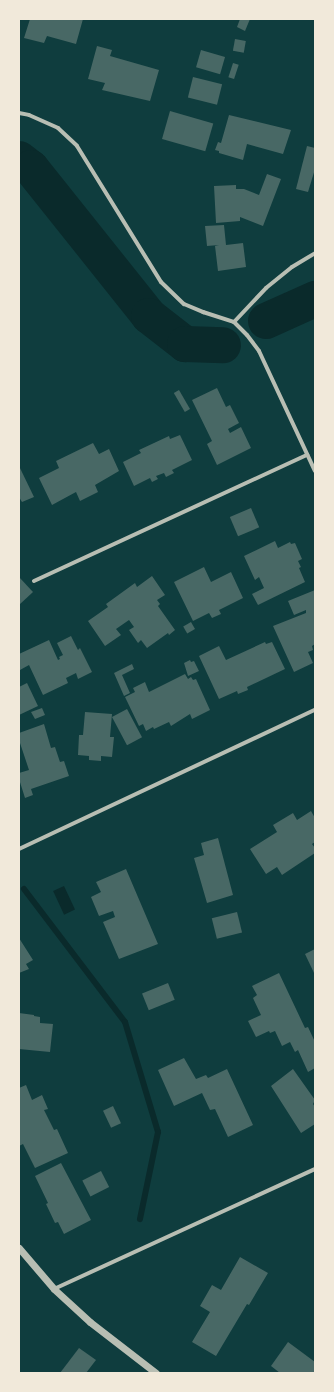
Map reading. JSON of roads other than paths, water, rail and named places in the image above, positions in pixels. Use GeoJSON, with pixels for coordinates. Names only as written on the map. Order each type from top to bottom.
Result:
{"type":"FeatureCollection","features":[{"type":"Feature","properties":{"kind":"street"},"geometry":{"type":"LineString","coordinates":[[19,113],[29,115],[58,128],[77,146],[161,282],[184,304],[234,322],[247,335],[259,351],[315,471]]}},
{"type":"Feature","properties":{"kind":"street"},"geometry":{"type":"LineString","coordinates":[[234,322],[266,288],[292,267],[315,253]]}},
{"type":"Feature","properties":{"kind":"street"},"geometry":{"type":"LineString","coordinates":[[34,581],[307,455]]}},
{"type":"Feature","properties":{"kind":"street"},"geometry":{"type":"LineString","coordinates":[[19,849],[315,710]]}},
{"type":"Feature","properties":{"kind":"street"},"geometry":{"type":"LineString","coordinates":[[54,1289],[315,1170]]}},
{"type":"Feature","properties":{"kind":"street"},"geometry":{"type":"LineString","coordinates":[[19,1248],[54,1289],[90,1322],[156,1373]]}},
{"type":"Feature","properties":{"kind":"water"},"geometry":{"type":"Polygon","coordinates":[[[64,886],[75,910],[64,915],[53,891],[64,886]]]}},
{"type":"Feature","properties":{"kind":"waterway"},"geometry":{"type":"LineString","coordinates":[[19,159],[31,168],[149,316],[185,344],[223,345]]}},
{"type":"Feature","properties":{"kind":"waterway"},"geometry":{"type":"LineString","coordinates":[[266,321],[315,299]]}},
{"type":"Feature","properties":{"kind":"waterway"},"geometry":{"type":"LineString","coordinates":[[24,889],[125,1022],[158,1132],[140,1219]]}}]}
